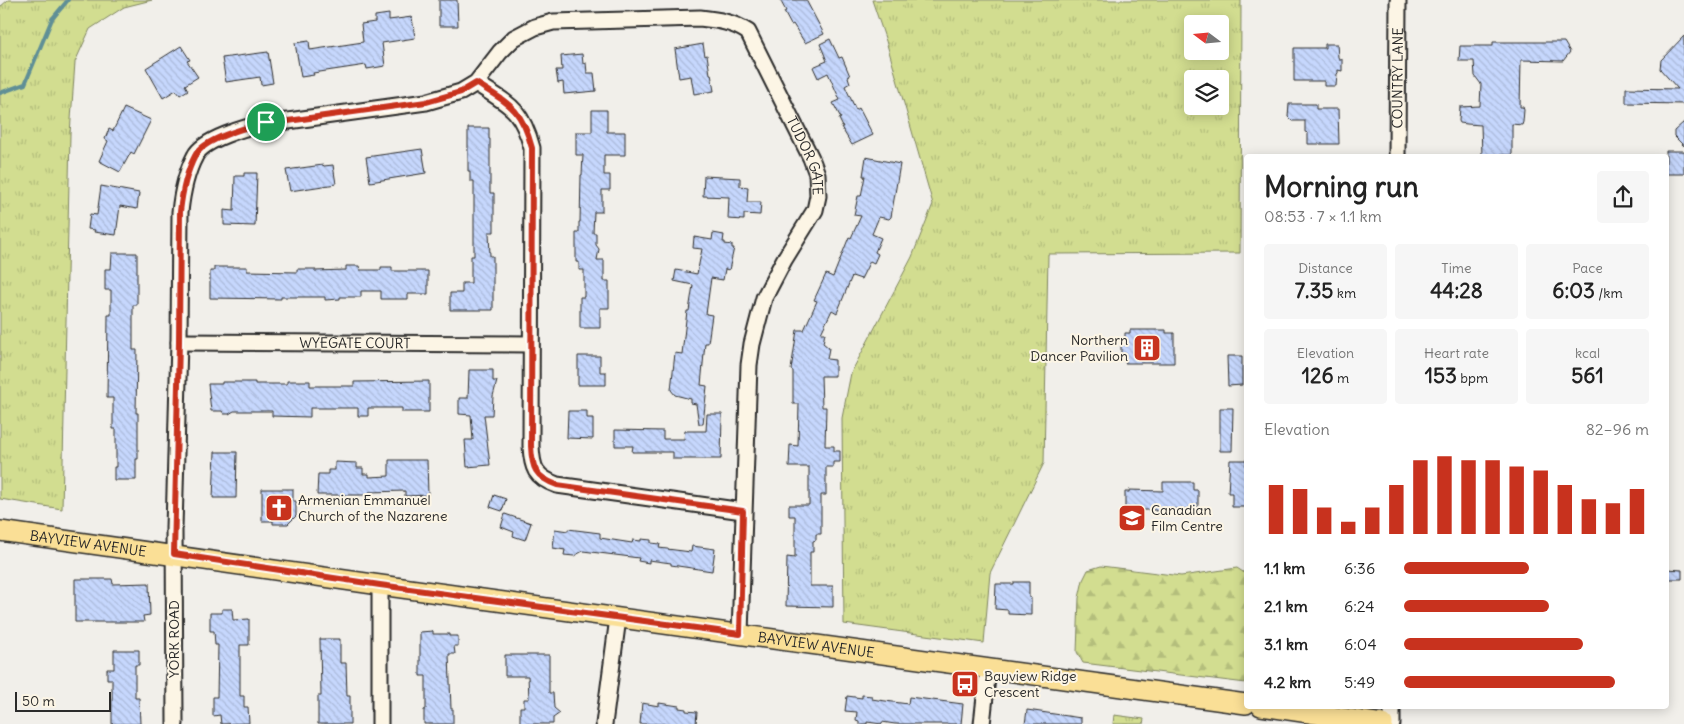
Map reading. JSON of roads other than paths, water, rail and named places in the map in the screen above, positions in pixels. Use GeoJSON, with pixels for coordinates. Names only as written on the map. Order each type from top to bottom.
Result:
{"type":"FeatureCollection","features":[{"type":"Feature","properties":{"kind":"main road","name":"BAYVIEW AVENUE"},"geometry":{"type":"LineString","coordinates":[[0,531],[1244,704]]}},
{"type":"Feature","properties":{"kind":"main road"},"geometry":{"type":"LineString","coordinates":[[1281,709],[1383,724]]}},
{"type":"Feature","properties":{"kind":"street","name":"COUNTRY LANE"},"geometry":{"type":"LineString","coordinates":[[1397,154],[1398,0]]}},
{"type":"Feature","properties":{"kind":"street","name":"TUDOR GATE"},"geometry":{"type":"LineString","coordinates":[[476,83],[500,52],[514,38],[535,27],[553,22],[700,18],[720,20],[736,25],[748,32],[811,158],[817,174],[818,196],[815,210],[764,298],[750,366],[743,511],[740,634]]}},
{"type":"Feature","properties":{"kind":"street","name":"YORK ROAD"},"geometry":{"type":"LineString","coordinates":[[175,724],[174,554],[181,202],[195,155],[201,148],[226,134],[266,122],[288,121],[426,102],[461,92],[476,83]]}},
{"type":"Feature","properties":{"kind":"street"},"geometry":{"type":"LineString","coordinates":[[476,83],[508,103],[520,116],[532,148],[530,344],[532,461],[535,471],[544,480],[557,485],[743,511]]}},
{"type":"Feature","properties":{"kind":"street","name":"WYEGATE COURT"},"geometry":{"type":"LineString","coordinates":[[179,342],[530,344]]}},
{"type":"Feature","properties":{"kind":"street"},"geometry":{"type":"LineString","coordinates":[[380,585],[380,724]]}},
{"type":"Feature","properties":{"kind":"street"},"geometry":{"type":"LineString","coordinates":[[604,724],[618,618]]}},
{"type":"Feature","properties":{"kind":"street"},"geometry":{"type":"LineString","coordinates":[[982,724],[988,669]]}},
{"type":"Feature","properties":{"kind":"street"},"geometry":{"type":"LineString","coordinates":[[1392,709],[1392,724]]}},
{"type":"Feature","properties":{"kind":"waterway"},"geometry":{"type":"LineString","coordinates":[[0,93],[25,84],[52,19],[68,0]]}},
{"type":"Feature","properties":{"kind":"place","name":"Northern Dancer Pavilion"},"geometry":{"type":"Point","coordinates":[1147,348]}},
{"type":"Feature","properties":{"kind":"place","name":"Armenian Emmanuel Church of the Nazarene"},"geometry":{"type":"Point","coordinates":[279,508]}},
{"type":"Feature","properties":{"kind":"place","name":"Canadian Film Centre"},"geometry":{"type":"Point","coordinates":[1132,518]}},
{"type":"Feature","properties":{"kind":"place","name":"Bayview Ridge Crescent"},"geometry":{"type":"Point","coordinates":[965,684]}}]}
